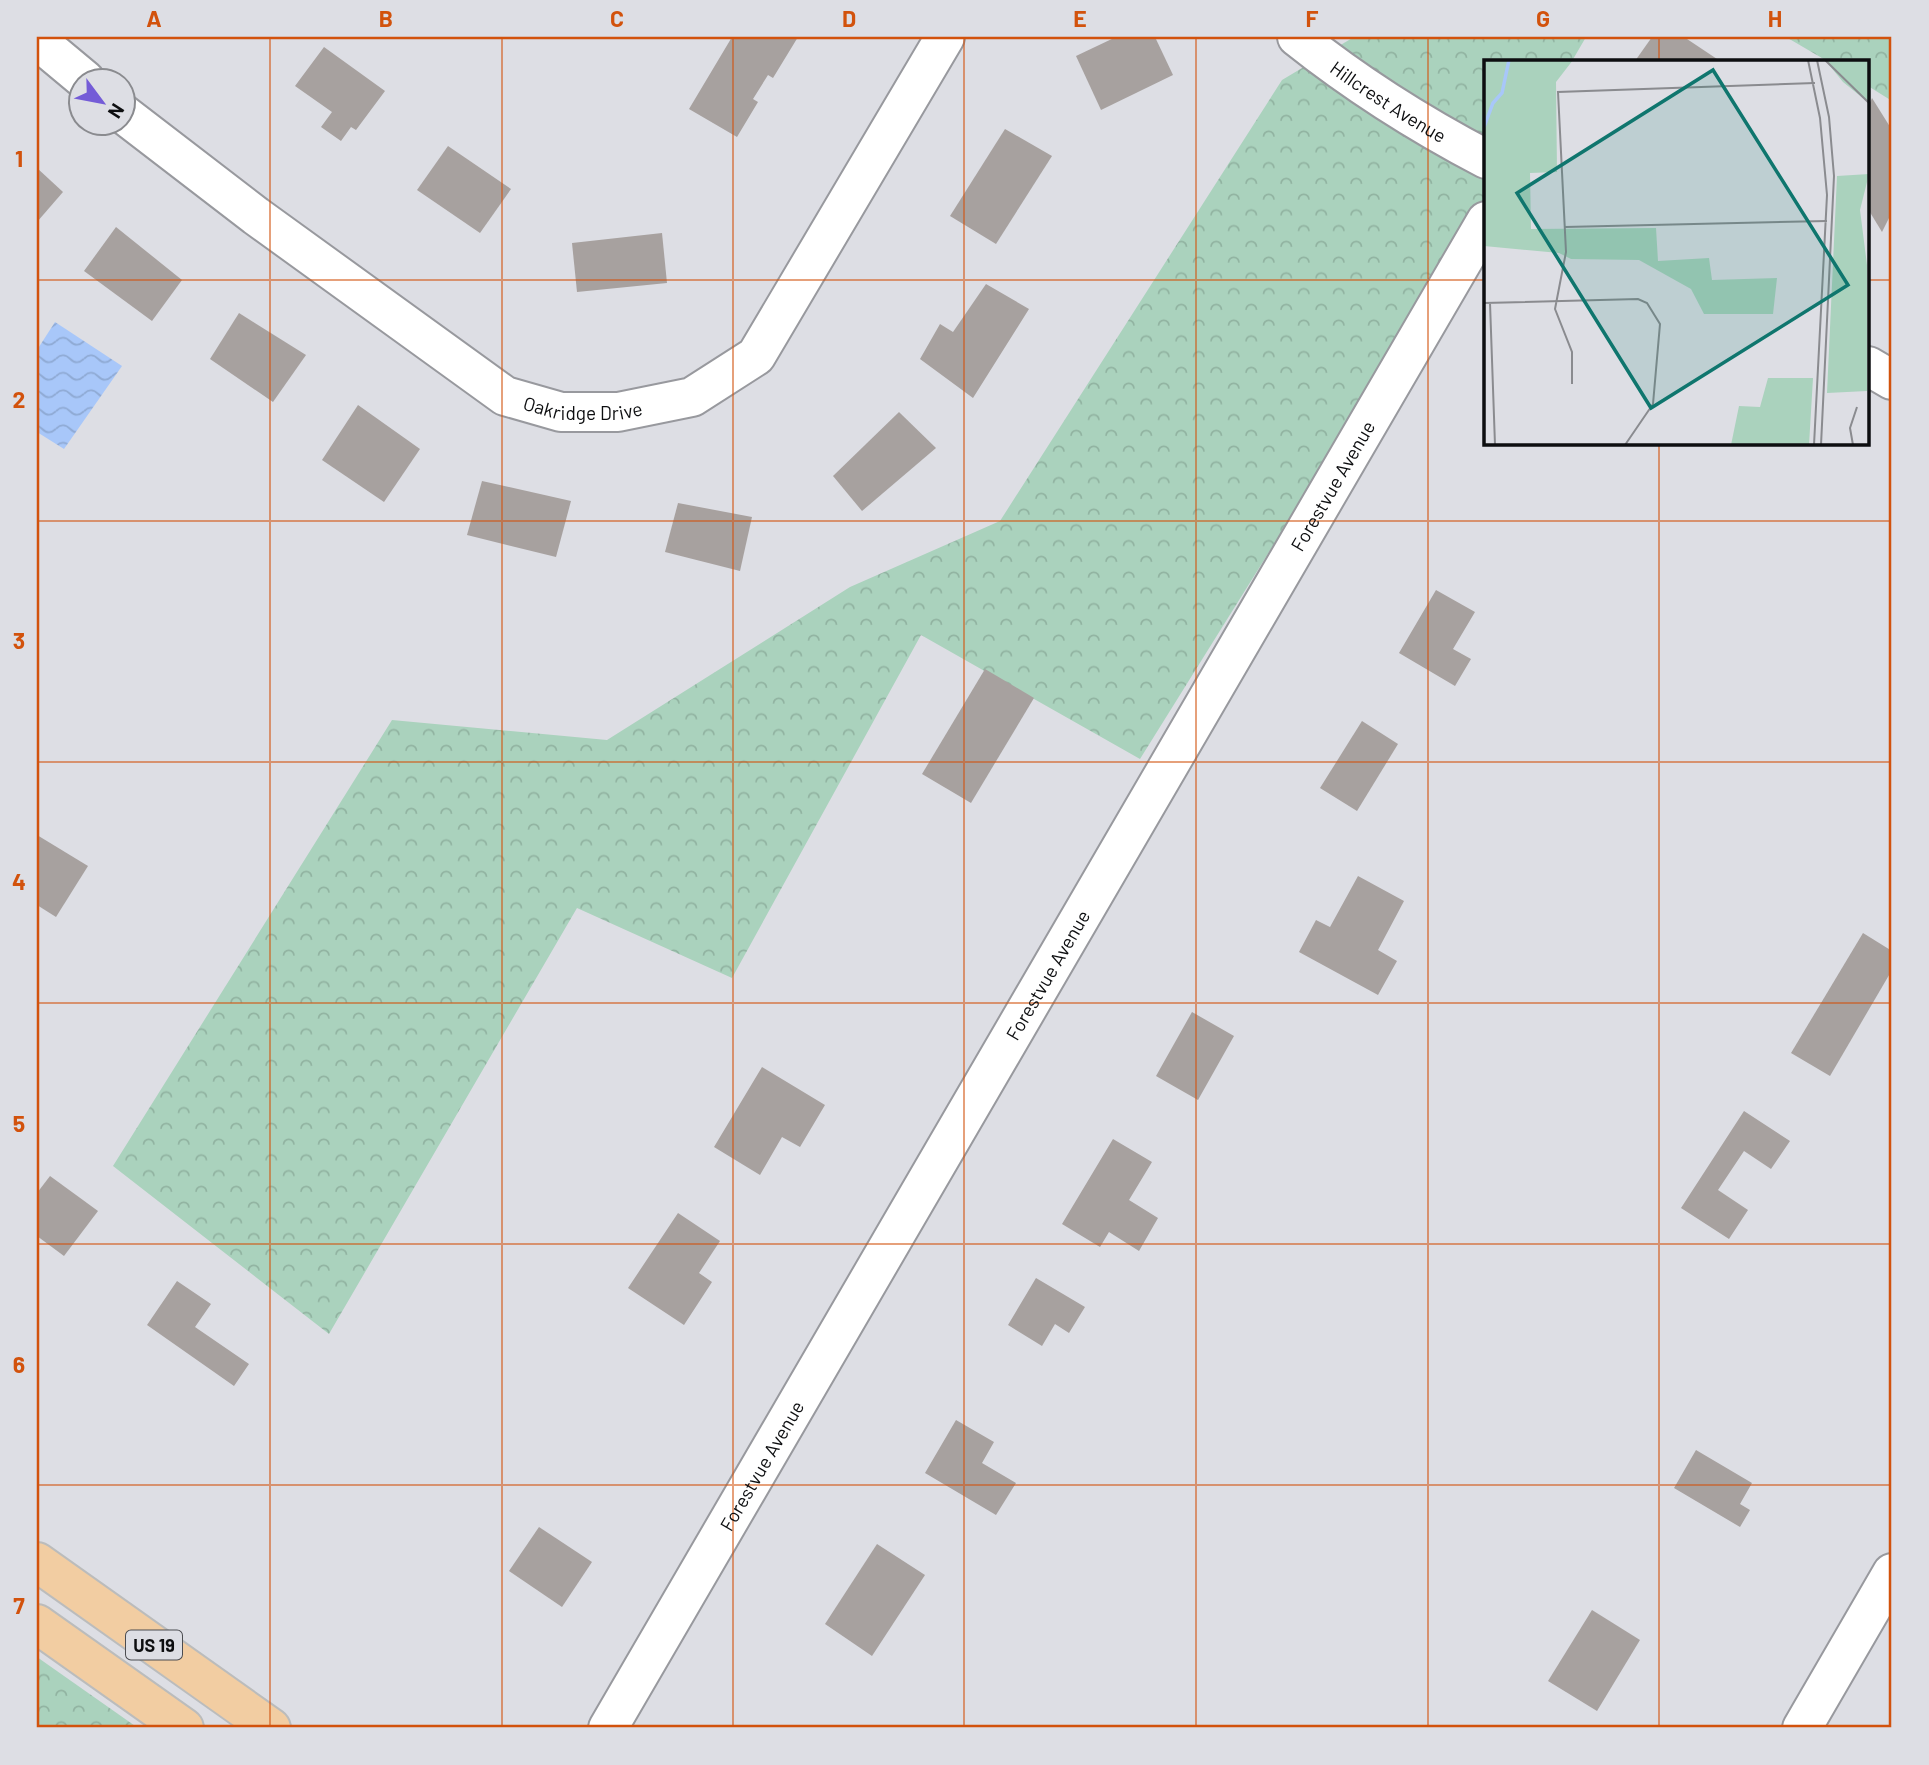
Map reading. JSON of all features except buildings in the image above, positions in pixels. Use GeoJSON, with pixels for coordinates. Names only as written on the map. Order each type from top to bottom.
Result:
{"type":"FeatureCollection","features":[{"type":"Feature","properties":{"kind":"highway","name":"US 19"},"geometry":{"type":"LineString","coordinates":[[37,1562],[271,1728]]}},
{"type":"Feature","properties":{"kind":"highway","name":"US 19"},"geometry":{"type":"LineString","coordinates":[[37,1624],[184,1728]]}},
{"type":"Feature","properties":{"kind":"street","name":"Oakridge Drive"},"geometry":{"type":"LineString","coordinates":[[136,124],[256,216],[505,396],[561,412],[618,412],[692,397],[756,356],[946,37]]}},
{"type":"Feature","properties":{"kind":"street","name":"Hillcrest Avenue"},"geometry":{"type":"LineString","coordinates":[[1297,37],[1347,77],[1438,134],[1484,158]]}},
{"type":"Feature","properties":{"kind":"street"},"geometry":{"type":"LineString","coordinates":[[37,40],[68,66]]}},
{"type":"Feature","properties":{"kind":"street","name":"Forestvue Avenue"},"geometry":{"type":"LineString","coordinates":[[608,1728],[1484,224]]}},
{"type":"Feature","properties":{"kind":"street"},"geometry":{"type":"LineString","coordinates":[[1870,367],[1892,380]]}},
{"type":"Feature","properties":{"kind":"street"},"geometry":{"type":"LineString","coordinates":[[1802,1728],[1892,1573]]}},
{"type":"Feature","properties":{"kind":"green space"},"geometry":{"type":"Polygon","coordinates":[[[1354,37],[1586,37],[1573,60],[1484,60],[1484,207],[1140,759],[921,635],[732,978],[577,908],[329,1334],[113,1166],[392,720],[607,740],[850,587],[1000,521],[1282,80],[1354,37]]]}},
{"type":"Feature","properties":{"kind":"green space"},"geometry":{"type":"Polygon","coordinates":[[[1786,37],[1892,37],[1892,101],[1870,87],[1870,60],[1825,60],[1786,37]]]}},
{"type":"Feature","properties":{"kind":"green space"},"geometry":{"type":"Polygon","coordinates":[[[37,1657],[138,1728],[37,1728],[37,1657]]]}},
{"type":"Feature","properties":{"kind":"water"},"geometry":{"type":"Polygon","coordinates":[[[55,322],[122,366],[64,449],[37,432],[37,350],[55,322]]]}}]}
